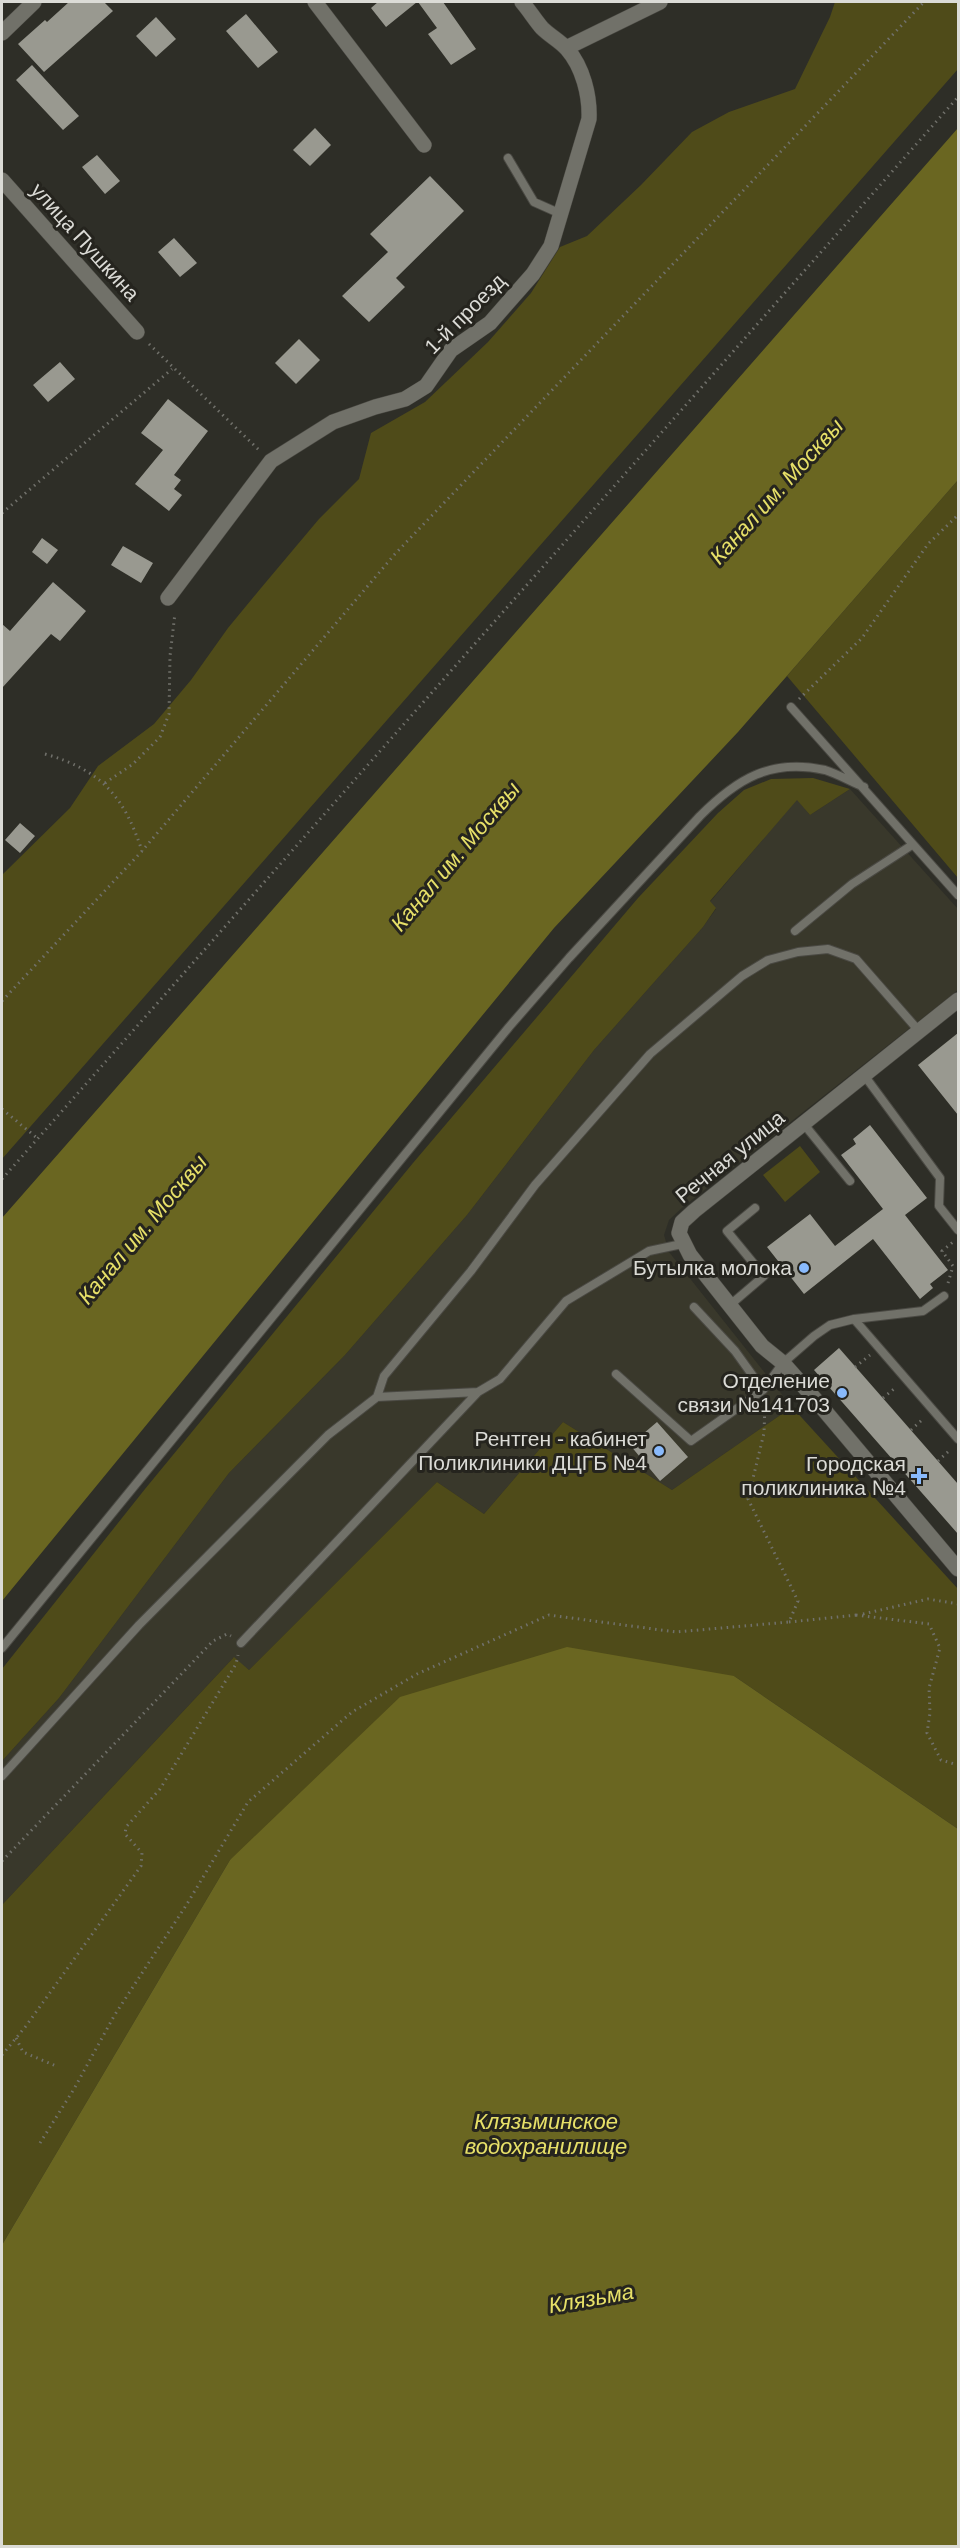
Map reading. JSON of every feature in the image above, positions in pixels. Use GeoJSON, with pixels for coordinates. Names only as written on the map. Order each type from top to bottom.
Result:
{"type":"FeatureCollection","features":[{"type":"Feature","properties":{"kind":"street"},"geometry":{"type":"LineString","coordinates":[[2,33],[34,2]]}},
{"type":"Feature","properties":{"kind":"street"},"geometry":{"type":"LineString","coordinates":[[315,2],[424,145]]}},
{"type":"Feature","properties":{"kind":"street","name":"1-й проезд"},"geometry":{"type":"LineString","coordinates":[[168,598],[271,461],[333,422],[405,399],[426,386],[452,350],[490,323],[533,274],[551,246],[589,119],[588,100],[579,66],[566,48],[540,26],[522,2]]}},
{"type":"Feature","properties":{"kind":"street"},"geometry":{"type":"LineString","coordinates":[[566,48],[660,2]]}},
{"type":"Feature","properties":{"kind":"street","name":"улица Пушкина"},"geometry":{"type":"LineString","coordinates":[[2,180],[137,332]]}},
{"type":"Feature","properties":{"kind":"street","name":"Речная улица"},"geometry":{"type":"LineString","coordinates":[[682,1244],[679,1233],[682,1222],[958,1000]]}},
{"type":"Feature","properties":{"kind":"street"},"geometry":{"type":"LineString","coordinates":[[682,1244],[762,1346],[783,1363],[958,1569]]}},
{"type":"Feature","properties":{"kind":"lane"},"geometry":{"type":"LineString","coordinates":[[508,158],[534,202],[561,214]]}},
{"type":"Feature","properties":{"kind":"lane"},"geometry":{"type":"LineString","coordinates":[[791,707],[958,895]]}},
{"type":"Feature","properties":{"kind":"lane"},"geometry":{"type":"LineString","coordinates":[[2,1648],[509,1027],[569,958],[700,816],[744,778],[769,769],[797,767],[826,771],[864,788]]}},
{"type":"Feature","properties":{"kind":"lane"},"geometry":{"type":"LineString","coordinates":[[795,931],[852,884],[912,845]]}},
{"type":"Feature","properties":{"kind":"lane"},"geometry":{"type":"LineString","coordinates":[[378,1397],[384,1376],[471,1271],[535,1185],[650,1054],[742,976],[768,960],[798,952],[828,949],[856,959],[919,1031]]}},
{"type":"Feature","properties":{"kind":"lane"},"geometry":{"type":"LineString","coordinates":[[864,1075],[940,1178],[939,1206],[958,1230]]}},
{"type":"Feature","properties":{"kind":"lane"},"geometry":{"type":"LineString","coordinates":[[803,1123],[850,1181]]}},
{"type":"Feature","properties":{"kind":"lane"},"geometry":{"type":"LineString","coordinates":[[730,1305],[764,1276],[727,1231],[756,1208]]}},
{"type":"Feature","properties":{"kind":"lane"},"geometry":{"type":"LineString","coordinates":[[241,1643],[478,1392],[501,1379],[566,1301],[649,1251],[682,1244]]}},
{"type":"Feature","properties":{"kind":"lane"},"geometry":{"type":"LineString","coordinates":[[616,1374],[691,1441],[763,1390],[783,1363],[830,1325],[854,1319],[923,1311],[944,1296]]}},
{"type":"Feature","properties":{"kind":"lane"},"geometry":{"type":"LineString","coordinates":[[694,1307],[735,1351],[763,1390]]}},
{"type":"Feature","properties":{"kind":"lane"},"geometry":{"type":"LineString","coordinates":[[854,1319],[958,1439]]}},
{"type":"Feature","properties":{"kind":"lane"},"geometry":{"type":"LineString","coordinates":[[2,1776],[147,1617],[328,1435],[378,1397],[478,1392]]}},
{"type":"Feature","properties":{"kind":"path"},"geometry":{"type":"LineString","coordinates":[[2,1001],[142,851],[395,554],[924,2]]}},
{"type":"Feature","properties":{"kind":"path"},"geometry":{"type":"LineString","coordinates":[[2,1179],[958,97]]}},
{"type":"Feature","properties":{"kind":"path"},"geometry":{"type":"LineString","coordinates":[[137,332],[185,382],[271,461]]}},
{"type":"Feature","properties":{"kind":"path"},"geometry":{"type":"LineString","coordinates":[[2,513],[172,369]]}},
{"type":"Feature","properties":{"kind":"path"},"geometry":{"type":"LineString","coordinates":[[791,707],[862,638],[928,544],[958,515]]}},
{"type":"Feature","properties":{"kind":"path"},"geometry":{"type":"LineString","coordinates":[[105,783],[133,764],[160,738],[169,714],[170,656],[176,616],[168,598]]}},
{"type":"Feature","properties":{"kind":"path"},"geometry":{"type":"LineString","coordinates":[[45,754],[85,770],[105,783],[127,813],[142,851]]}},
{"type":"Feature","properties":{"kind":"path"},"geometry":{"type":"LineString","coordinates":[[2,1109],[37,1138]]}},
{"type":"Feature","properties":{"kind":"path"},"geometry":{"type":"LineString","coordinates":[[944,1296],[953,1266],[942,1251],[958,1238]]}},
{"type":"Feature","properties":{"kind":"path"},"geometry":{"type":"LineString","coordinates":[[855,1367],[879,1348]]}},
{"type":"Feature","properties":{"kind":"path"},"geometry":{"type":"LineString","coordinates":[[763,1390],[766,1411],[764,1433],[748,1499],[798,1601],[789,1622]]}},
{"type":"Feature","properties":{"kind":"path"},"geometry":{"type":"LineString","coordinates":[[938,1461],[952,1449]]}},
{"type":"Feature","properties":{"kind":"path"},"geometry":{"type":"LineString","coordinates":[[40,2143],[74,2089],[114,2016],[187,1904],[248,1802],[352,1712],[417,1674],[549,1615],[676,1632],[856,1615],[928,1599],[958,1604]]}},
{"type":"Feature","properties":{"kind":"path"},"geometry":{"type":"LineString","coordinates":[[856,1615],[929,1624],[940,1648],[929,1688],[930,1713],[927,1733],[941,1760],[958,1765]]}},
{"type":"Feature","properties":{"kind":"path"},"geometry":{"type":"LineString","coordinates":[[2,1861],[213,1641],[227,1634],[241,1643],[236,1664],[160,1789],[126,1827],[125,1834],[142,1853],[141,1866],[2,2055]]}},
{"type":"Feature","properties":{"kind":"path"},"geometry":{"type":"LineString","coordinates":[[16,2038],[23,2052],[56,2066]]}},
{"type":"Feature","properties":{"kind":"shaded area"},"geometry":{"type":"Polygon","coordinates":[[[835,2],[958,2],[958,69],[2,1159],[2,875],[70,808],[98,766],[154,724],[191,680],[228,628],[261,588],[319,519],[359,479],[371,433],[425,402],[488,342],[531,293],[560,247],[587,236],[692,132],[729,112],[795,89],[835,2]]]}},
{"type":"Feature","properties":{"kind":"shaded area"},"geometry":{"type":"Polygon","coordinates":[[[958,480],[958,878],[787,676],[958,480]]]}},
{"type":"Feature","properties":{"kind":"shaded area"},"geometry":{"type":"Polygon","coordinates":[[[813,778],[850,789],[810,815],[797,800],[710,901],[716,908],[703,927],[594,1050],[467,1215],[345,1355],[229,1473],[59,1698],[2,1761],[2,1669],[145,1489],[413,1163],[638,898],[718,813],[744,790],[771,779],[813,778]]]}},
{"type":"Feature","properties":{"kind":"shaded area"},"geometry":{"type":"Polygon","coordinates":[[[850,789],[958,909],[958,990],[684,1206],[669,1220],[664,1235],[669,1252],[792,1407],[672,1490],[563,1422],[484,1514],[437,1482],[249,1670],[233,1658],[2,1905],[2,1761],[59,1698],[229,1473],[345,1355],[467,1215],[594,1050],[703,927],[716,909],[710,902],[797,799],[810,815],[850,789]]]}},
{"type":"Feature","properties":{"kind":"shaded area"},"geometry":{"type":"Polygon","coordinates":[[[800,1146],[820,1172],[785,1202],[763,1175],[800,1146]]]}},
{"type":"Feature","properties":{"kind":"shaded area"},"geometry":{"type":"Polygon","coordinates":[[[792,1407],[958,1589],[958,1829],[734,1676],[230,1860],[2,2245],[2,1905],[234,1657],[249,1670],[437,1482],[484,1514],[563,1422],[672,1490],[792,1407]]]}},
{"type":"Feature","properties":{"kind":"water","name":"Канал им. Москвы"},"geometry":{"type":"Polygon","coordinates":[[[958,128],[958,480],[738,732],[554,928],[2,1601],[2,1218],[958,128]]]}},
{"type":"Feature","properties":{"kind":"water","name":"Клязьминское водохранилище"},"geometry":{"type":"Polygon","coordinates":[[[567,1647],[734,1676],[958,1829],[958,2546],[2,2546],[2,2245],[230,1860],[400,1697],[567,1647]]]}},
{"type":"Feature","properties":{"kind":"building"},"geometry":{"type":"Polygon","coordinates":[[[69,2],[104,2],[113,11],[44,72],[18,44],[69,2]]]}},
{"type":"Feature","properties":{"kind":"building"},"geometry":{"type":"Polygon","coordinates":[[[378,2],[417,2],[386,27],[371,8],[378,2]]]}},
{"type":"Feature","properties":{"kind":"building"},"geometry":{"type":"Polygon","coordinates":[[[418,2],[443,2],[476,49],[451,65],[428,34],[437,28],[418,2]]]}},
{"type":"Feature","properties":{"kind":"building"},"geometry":{"type":"Polygon","coordinates":[[[246,14],[278,52],[258,68],[226,31],[246,14]]]}},
{"type":"Feature","properties":{"kind":"building"},"geometry":{"type":"Polygon","coordinates":[[[156,17],[176,39],[156,57],[136,36],[156,17]]]}},
{"type":"Feature","properties":{"kind":"building"},"geometry":{"type":"Polygon","coordinates":[[[32,65],[79,116],[63,130],[16,80],[32,65]]]}},
{"type":"Feature","properties":{"kind":"building"},"geometry":{"type":"Polygon","coordinates":[[[315,128],[331,145],[310,166],[293,150],[315,128]]]}},
{"type":"Feature","properties":{"kind":"building"},"geometry":{"type":"Polygon","coordinates":[[[97,155],[120,181],[105,194],[82,167],[97,155]]]}},
{"type":"Feature","properties":{"kind":"building"},"geometry":{"type":"Polygon","coordinates":[[[430,176],[464,211],[396,278],[405,287],[369,322],[342,296],[388,252],[370,234],[430,176]]]}},
{"type":"Feature","properties":{"kind":"building"},"geometry":{"type":"Polygon","coordinates":[[[174,238],[197,263],[180,277],[158,252],[174,238]]]}},
{"type":"Feature","properties":{"kind":"building"},"geometry":{"type":"Polygon","coordinates":[[[299,339],[320,360],[296,384],[275,363],[299,339]]]}},
{"type":"Feature","properties":{"kind":"building"},"geometry":{"type":"Polygon","coordinates":[[[60,362],[75,379],[48,402],[33,385],[60,362]]]}},
{"type":"Feature","properties":{"kind":"building"},"geometry":{"type":"Polygon","coordinates":[[[168,399],[208,431],[174,475],[181,480],[174,489],[182,495],[169,511],[135,484],[163,450],[141,433],[168,399]]]}},
{"type":"Feature","properties":{"kind":"building"},"geometry":{"type":"Polygon","coordinates":[[[42,538],[58,550],[47,564],[32,552],[42,538]]]}},
{"type":"Feature","properties":{"kind":"building"},"geometry":{"type":"Polygon","coordinates":[[[123,546],[153,563],[141,583],[111,565],[123,546]]]}},
{"type":"Feature","properties":{"kind":"building"},"geometry":{"type":"Polygon","coordinates":[[[53,582],[86,611],[60,641],[51,634],[2,688],[2,624],[10,631],[53,582]]]}},
{"type":"Feature","properties":{"kind":"building"},"geometry":{"type":"Polygon","coordinates":[[[20,823],[35,836],[20,853],[5,840],[20,823]]]}},
{"type":"Feature","properties":{"kind":"building"},"geometry":{"type":"Polygon","coordinates":[[[958,1033],[958,1115],[918,1065],[958,1033]]]}},
{"type":"Feature","properties":{"kind":"building"},"geometry":{"type":"Polygon","coordinates":[[[870,1125],[927,1198],[905,1215],[948,1270],[930,1284],[933,1288],[920,1299],[873,1239],[804,1294],[767,1247],[810,1214],[835,1246],[883,1209],[841,1155],[856,1144],[853,1139],[870,1125]]]}},
{"type":"Feature","properties":{"kind":"building"},"geometry":{"type":"Polygon","coordinates":[[[839,1348],[958,1484],[958,1534],[814,1370],[839,1348]]]}},
{"type":"Feature","properties":{"kind":"building","name":"Рентген - кабинет Поликлиники ДЦГБ №4"},"geometry":{"type":"Polygon","coordinates":[[[657,1422],[688,1457],[660,1481],[630,1445],[657,1422]]]}},
{"type":"Feature","properties":{"kind":"place","name":"Бутылка молока"},"geometry":{"type":"Point","coordinates":[804,1268]}},
{"type":"Feature","properties":{"kind":"place","name":"Отделение связи №141703"},"geometry":{"type":"Point","coordinates":[842,1393]}},
{"type":"Feature","properties":{"kind":"place","name":"Рентген - кабинет Поликлиники ДЦГБ №4"},"geometry":{"type":"Point","coordinates":[659,1451]}},
{"type":"Feature","properties":{"kind":"place","name":"Городская поликлиника №4"},"geometry":{"type":"Point","coordinates":[919,1476]}},
{"type":"Feature","properties":{"kind":"water label","name":"Клязьма"},"geometry":{"type":"Point","coordinates":[591,2298]}}]}
